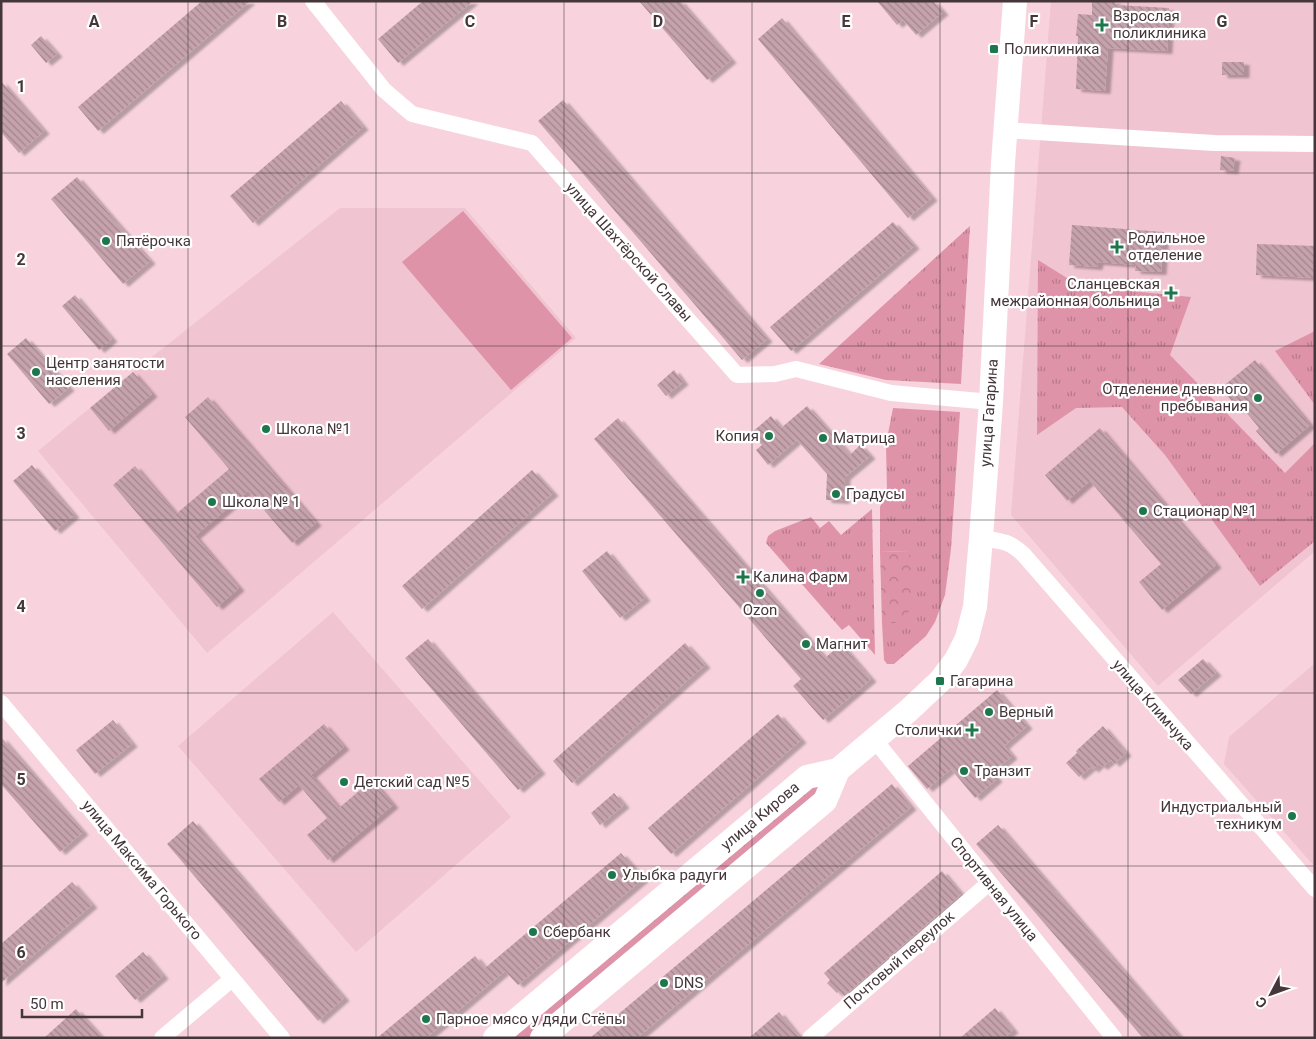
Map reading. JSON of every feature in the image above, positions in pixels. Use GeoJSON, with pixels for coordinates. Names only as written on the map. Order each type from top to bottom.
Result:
{"type":"FeatureCollection","features":[{"type":"Feature","properties":{"kind":"main road","name":"улица Гагарина"},"geometry":{"type":"LineString","coordinates":[[838,770],[940,681],[956,660],[967,638],[975,607],[991,402],[1005,130],[1015,1]]}},
{"type":"Feature","properties":{"kind":"main road","name":"улица Кирова"},"geometry":{"type":"LineString","coordinates":[[495,1038],[808,777],[838,770]]}},
{"type":"Feature","properties":{"kind":"main road","name":"улица Кирова"},"geometry":{"type":"LineString","coordinates":[[542,1038],[825,801],[838,770]]}},
{"type":"Feature","properties":{"kind":"street","name":"улица Шахтёрской Славы"},"geometry":{"type":"LineString","coordinates":[[313,1],[384,90],[412,114],[532,143],[737,375],[775,374],[796,369],[891,393],[991,402]]}},
{"type":"Feature","properties":{"kind":"street"},"geometry":{"type":"LineString","coordinates":[[1005,130],[1214,143],[1315,144]]}},
{"type":"Feature","properties":{"kind":"street","name":"улица Климчука"},"geometry":{"type":"LineString","coordinates":[[981,538],[1004,541],[1014,545],[1024,555],[1315,889]]}},
{"type":"Feature","properties":{"kind":"street","name":"улица Максима Горького"},"geometry":{"type":"LineString","coordinates":[[1,703],[282,1038]]}},
{"type":"Feature","properties":{"kind":"street","name":"Спортивная улица"},"geometry":{"type":"LineString","coordinates":[[874,739],[1114,1038]]}},
{"type":"Feature","properties":{"kind":"street","name":"Почтовый переулок"},"geometry":{"type":"LineString","coordinates":[[810,1038],[989,883]]}},
{"type":"Feature","properties":{"kind":"street"},"geometry":{"type":"LineString","coordinates":[[162,1038],[232,979]]}},
{"type":"Feature","properties":{"kind":"shaded area","name":"Сланцевская межрайонная больница"},"geometry":{"type":"Polygon","coordinates":[[[1051,1],[1315,1],[1315,551],[1158,686],[1011,515],[1051,1]]]}},
{"type":"Feature","properties":{"kind":"shaded area","name":"Школа №1"},"geometry":{"type":"Polygon","coordinates":[[[340,208],[465,208],[576,338],[207,653],[38,451],[133,372],[340,208]]]}},
{"type":"Feature","properties":{"kind":"shaded area","name":"Детский сад №5"},"geometry":{"type":"Polygon","coordinates":[[[333,612],[511,817],[356,952],[178,746],[333,612]]]}},
{"type":"Feature","properties":{"kind":"shaded area","name":"Индустриальный техникум"},"geometry":{"type":"Polygon","coordinates":[[[1315,663],[1315,867],[1224,764],[1229,737],[1315,663]]]}},
{"type":"Feature","properties":{"kind":"green space"},"geometry":{"type":"Polygon","coordinates":[[[463,211],[572,338],[511,390],[402,262],[463,211]]]}},
{"type":"Feature","properties":{"kind":"green space"},"geometry":{"type":"Polygon","coordinates":[[[970,226],[961,384],[886,380],[819,364],[970,226]]]}},
{"type":"Feature","properties":{"kind":"green space"},"geometry":{"type":"Polygon","coordinates":[[[1038,260],[1080,286],[1191,297],[1170,355],[1285,473],[1315,443],[1315,541],[1260,586],[1165,455],[1122,407],[1076,408],[1037,435],[1038,260]]]}},
{"type":"Feature","properties":{"kind":"green space"},"geometry":{"type":"Polygon","coordinates":[[[1315,331],[1315,405],[1275,351],[1315,331]]]}},
{"type":"Feature","properties":{"kind":"green space"},"geometry":{"type":"Polygon","coordinates":[[[893,408],[960,412],[951,549],[945,595],[935,622],[926,636],[894,664],[887,664],[884,660],[882,623],[895,623],[908,551],[880,552],[880,507],[887,492],[886,444],[893,408]]]}},
{"type":"Feature","properties":{"kind":"green space"},"geometry":{"type":"Polygon","coordinates":[[[872,509],[875,655],[849,625],[842,630],[766,543],[768,536],[775,531],[811,517],[820,528],[829,521],[841,535],[872,509]]]}},
{"type":"Feature","properties":{"kind":"green space"},"geometry":{"type":"Polygon","coordinates":[[[908,551],[915,590],[913,604],[907,614],[895,623],[882,623],[880,552],[908,551]]]}},
{"type":"Feature","properties":{"kind":"green space"},"geometry":{"type":"Polygon","coordinates":[[[814,782],[825,787],[531,1038],[510,1038],[814,782]]]}},
{"type":"Feature","properties":{"kind":"building"},"geometry":{"type":"Polygon","coordinates":[[[202,1],[250,1],[98,131],[78,107],[202,1]]]}},
{"type":"Feature","properties":{"kind":"building"},"geometry":{"type":"Polygon","coordinates":[[[423,1],[473,1],[398,63],[378,39],[423,1]]]}},
{"type":"Feature","properties":{"kind":"building"},"geometry":{"type":"Polygon","coordinates":[[[639,1],[680,1],[731,60],[707,80],[639,1]]]}},
{"type":"Feature","properties":{"kind":"building"},"geometry":{"type":"Polygon","coordinates":[[[877,1],[933,1],[943,12],[916,35],[903,20],[897,25],[877,1]]]}},
{"type":"Feature","properties":{"kind":"building"},"geometry":{"type":"Polygon","coordinates":[[[1092,1],[1115,1],[1115,5],[1169,8],[1167,51],[1108,48],[1105,91],[1076,89],[1078,14],[1092,15],[1092,1]]]}},
{"type":"Feature","properties":{"kind":"building"},"geometry":{"type":"Polygon","coordinates":[[[782,18],[932,198],[908,218],[758,39],[782,18]]]}},
{"type":"Feature","properties":{"kind":"building"},"geometry":{"type":"Polygon","coordinates":[[[41,36],[57,54],[46,63],[31,45],[41,36]]]}},
{"type":"Feature","properties":{"kind":"building"},"geometry":{"type":"Polygon","coordinates":[[[1222,62],[1244,62],[1244,75],[1222,75],[1222,62]]]}},
{"type":"Feature","properties":{"kind":"building"},"geometry":{"type":"Polygon","coordinates":[[[1,81],[44,131],[19,153],[1,132],[1,81]]]}},
{"type":"Feature","properties":{"kind":"building"},"geometry":{"type":"Polygon","coordinates":[[[563,100],[767,339],[742,360],[538,121],[563,100]]]}},
{"type":"Feature","properties":{"kind":"building"},"geometry":{"type":"Polygon","coordinates":[[[341,101],[363,127],[253,223],[230,196],[341,101]]]}},
{"type":"Feature","properties":{"kind":"building"},"geometry":{"type":"Polygon","coordinates":[[[1221,156],[1235,158],[1233,171],[1220,170],[1221,156]]]}},
{"type":"Feature","properties":{"kind":"building"},"geometry":{"type":"Polygon","coordinates":[[[77,177],[150,261],[123,284],[51,199],[77,177]]]}},
{"type":"Feature","properties":{"kind":"building"},"geometry":{"type":"Polygon","coordinates":[[[893,222],[914,246],[791,351],[770,327],[893,222]]]}},
{"type":"Feature","properties":{"kind":"building","name":"Родильное отделение"},"geometry":{"type":"Polygon","coordinates":[[[1072,225],[1164,232],[1161,272],[1135,271],[1136,265],[1098,262],[1097,267],[1069,265],[1072,225]]]}},
{"type":"Feature","properties":{"kind":"building"},"geometry":{"type":"Polygon","coordinates":[[[1257,244],[1315,246],[1315,278],[1256,275],[1257,244]]]}},
{"type":"Feature","properties":{"kind":"building"},"geometry":{"type":"Polygon","coordinates":[[[75,295],[112,339],[99,350],[62,306],[75,295]]]}},
{"type":"Feature","properties":{"kind":"building"},"geometry":{"type":"Polygon","coordinates":[[[26,338],[69,388],[49,404],[7,354],[26,338]]]}},
{"type":"Feature","properties":{"kind":"building","name":"Отделение дневного пребывания"},"geometry":{"type":"Polygon","coordinates":[[[1255,360],[1310,425],[1276,454],[1256,431],[1259,428],[1242,407],[1239,410],[1221,388],[1255,360]]]}},
{"type":"Feature","properties":{"kind":"building"},"geometry":{"type":"Polygon","coordinates":[[[674,370],[683,382],[666,396],[657,385],[674,370]]]}},
{"type":"Feature","properties":{"kind":"building"},"geometry":{"type":"Polygon","coordinates":[[[133,372],[152,394],[109,431],[90,408],[133,372]]]}},
{"type":"Feature","properties":{"kind":"building","name":"Школа № 1"},"geometry":{"type":"Polygon","coordinates":[[[208,397],[316,523],[292,543],[248,491],[195,536],[239,588],[217,607],[113,485],[135,466],[176,514],[229,469],[185,417],[208,397]]]}},
{"type":"Feature","properties":{"kind":"building"},"geometry":{"type":"Polygon","coordinates":[[[807,406],[850,455],[860,445],[870,456],[845,477],[844,501],[826,500],[827,474],[797,440],[768,465],[756,450],[762,445],[751,433],[771,416],[781,428],[807,406]]]}},
{"type":"Feature","properties":{"kind":"building"},"geometry":{"type":"Polygon","coordinates":[[[618,418],[825,658],[841,644],[871,679],[823,720],[793,686],[801,679],[594,439],[618,418]]]}},
{"type":"Feature","properties":{"kind":"building","name":"Стационар №1"},"geometry":{"type":"Polygon","coordinates":[[[1100,428],[1216,565],[1162,610],[1139,582],[1161,564],[1090,481],[1067,501],[1045,475],[1100,428]]]}},
{"type":"Feature","properties":{"kind":"building"},"geometry":{"type":"Polygon","coordinates":[[[32,465],[74,515],[55,531],[13,481],[32,465]]]}},
{"type":"Feature","properties":{"kind":"building"},"geometry":{"type":"Polygon","coordinates":[[[532,470],[553,493],[422,609],[402,586],[532,470]]]}},
{"type":"Feature","properties":{"kind":"building"},"geometry":{"type":"Polygon","coordinates":[[[607,551],[645,598],[620,618],[582,571],[607,551]]]}},
{"type":"Feature","properties":{"kind":"building"},"geometry":{"type":"Polygon","coordinates":[[[428,639],[540,771],[518,790],[405,658],[428,639]]]}},
{"type":"Feature","properties":{"kind":"building"},"geometry":{"type":"Polygon","coordinates":[[[685,643],[705,665],[572,783],[553,761],[685,643]]]}},
{"type":"Feature","properties":{"kind":"building"},"geometry":{"type":"Polygon","coordinates":[[[1203,659],[1216,673],[1191,694],[1178,680],[1203,659]]]}},
{"type":"Feature","properties":{"kind":"building"},"geometry":{"type":"Polygon","coordinates":[[[997,690],[1027,726],[1004,746],[1012,756],[992,773],[997,779],[975,798],[951,769],[927,789],[908,766],[997,690]]]}},
{"type":"Feature","properties":{"kind":"building"},"geometry":{"type":"Polygon","coordinates":[[[778,714],[801,740],[671,854],[648,828],[778,714]]]}},
{"type":"Feature","properties":{"kind":"building"},"geometry":{"type":"Polygon","coordinates":[[[113,720],[132,744],[95,774],[76,750],[113,720]]]}},
{"type":"Feature","properties":{"kind":"building"},"geometry":{"type":"Polygon","coordinates":[[[324,724],[344,747],[311,775],[339,808],[372,780],[393,805],[328,860],[307,835],[327,818],[299,785],[279,802],[259,779],[324,724]]]}},
{"type":"Feature","properties":{"kind":"building"},"geometry":{"type":"Polygon","coordinates":[[[1103,726],[1126,753],[1114,764],[1111,760],[1102,767],[1099,764],[1093,770],[1091,767],[1079,777],[1066,763],[1103,726]]]}},
{"type":"Feature","properties":{"kind":"building"},"geometry":{"type":"Polygon","coordinates":[[[1,737],[83,832],[60,852],[1,784],[1,737]]]}},
{"type":"Feature","properties":{"kind":"building"},"geometry":{"type":"Polygon","coordinates":[[[892,784],[911,807],[637,1038],[590,1038],[892,784]]]}},
{"type":"Feature","properties":{"kind":"building"},"geometry":{"type":"Polygon","coordinates":[[[614,793],[624,805],[600,825],[591,813],[614,793]]]}},
{"type":"Feature","properties":{"kind":"building"},"geometry":{"type":"Polygon","coordinates":[[[193,821],[344,998],[318,1021],[167,844],[193,821]]]}},
{"type":"Feature","properties":{"kind":"building"},"geometry":{"type":"Polygon","coordinates":[[[998,825],[1181,1038],[1143,1038],[976,844],[998,825]]]}},
{"type":"Feature","properties":{"kind":"building"},"geometry":{"type":"Polygon","coordinates":[[[621,853],[643,879],[518,985],[505,971],[426,1038],[377,1038],[475,956],[485,968],[621,853]]]}},
{"type":"Feature","properties":{"kind":"building"},"geometry":{"type":"Polygon","coordinates":[[[942,871],[961,894],[844,996],[840,991],[837,993],[827,983],[830,980],[824,973],[942,871]]]}},
{"type":"Feature","properties":{"kind":"building"},"geometry":{"type":"Polygon","coordinates":[[[72,882],[92,905],[1,983],[1,944],[72,882]]]}},
{"type":"Feature","properties":{"kind":"building"},"geometry":{"type":"Polygon","coordinates":[[[143,952],[163,976],[135,1000],[115,976],[143,952]]]}},
{"type":"Feature","properties":{"kind":"building"},"geometry":{"type":"Polygon","coordinates":[[[995,1008],[1013,1030],[1004,1038],[960,1038],[995,1008]]]}},
{"type":"Feature","properties":{"kind":"building"},"geometry":{"type":"Polygon","coordinates":[[[76,1009],[102,1038],[44,1038],[76,1009]]]}},
{"type":"Feature","properties":{"kind":"building"},"geometry":{"type":"Polygon","coordinates":[[[779,1012],[800,1038],[749,1038],[779,1012]]]}},
{"type":"Feature","properties":{"kind":"place","name":"Взрослая поликлиника"},"geometry":{"type":"Point","coordinates":[1102,25]}},
{"type":"Feature","properties":{"kind":"place","name":"Поликлиника"},"geometry":{"type":"Point","coordinates":[994,49]}},
{"type":"Feature","properties":{"kind":"place","name":"Пятёрочка"},"geometry":{"type":"Point","coordinates":[106,241]}},
{"type":"Feature","properties":{"kind":"place","name":"Родильное отделение"},"geometry":{"type":"Point","coordinates":[1117,247]}},
{"type":"Feature","properties":{"kind":"place","name":"Сланцевская межрайонная больница"},"geometry":{"type":"Point","coordinates":[1171,293]}},
{"type":"Feature","properties":{"kind":"place","name":"Центр занятости населения"},"geometry":{"type":"Point","coordinates":[36,372]}},
{"type":"Feature","properties":{"kind":"place","name":"Отделение дневного пребывания"},"geometry":{"type":"Point","coordinates":[1258,398]}},
{"type":"Feature","properties":{"kind":"place","name":"Школа №1"},"geometry":{"type":"Point","coordinates":[266,429]}},
{"type":"Feature","properties":{"kind":"place","name":"Копия"},"geometry":{"type":"Point","coordinates":[769,436]}},
{"type":"Feature","properties":{"kind":"place","name":"Матрица"},"geometry":{"type":"Point","coordinates":[823,438]}},
{"type":"Feature","properties":{"kind":"place","name":"Градусы"},"geometry":{"type":"Point","coordinates":[836,494]}},
{"type":"Feature","properties":{"kind":"place","name":"Школа № 1"},"geometry":{"type":"Point","coordinates":[212,502]}},
{"type":"Feature","properties":{"kind":"place","name":"Стационар №1"},"geometry":{"type":"Point","coordinates":[1143,511]}},
{"type":"Feature","properties":{"kind":"place","name":"Калина Фарм"},"geometry":{"type":"Point","coordinates":[743,577]}},
{"type":"Feature","properties":{"kind":"place","name":"Ozon"},"geometry":{"type":"Point","coordinates":[760,593]}},
{"type":"Feature","properties":{"kind":"place","name":"Магнит"},"geometry":{"type":"Point","coordinates":[806,644]}},
{"type":"Feature","properties":{"kind":"place","name":"Гагарина"},"geometry":{"type":"Point","coordinates":[940,681]}},
{"type":"Feature","properties":{"kind":"place","name":"Верный"},"geometry":{"type":"Point","coordinates":[989,712]}},
{"type":"Feature","properties":{"kind":"place","name":"Столички"},"geometry":{"type":"Point","coordinates":[972,730]}},
{"type":"Feature","properties":{"kind":"place","name":"Транзит"},"geometry":{"type":"Point","coordinates":[964,771]}},
{"type":"Feature","properties":{"kind":"place","name":"Детский сад №5"},"geometry":{"type":"Point","coordinates":[344,782]}},
{"type":"Feature","properties":{"kind":"place","name":"Индустриальный техникум"},"geometry":{"type":"Point","coordinates":[1292,816]}},
{"type":"Feature","properties":{"kind":"place","name":"Улыбка радуги"},"geometry":{"type":"Point","coordinates":[612,875]}},
{"type":"Feature","properties":{"kind":"place","name":"Сбербанк"},"geometry":{"type":"Point","coordinates":[533,932]}},
{"type":"Feature","properties":{"kind":"place","name":"DNS"},"geometry":{"type":"Point","coordinates":[664,983]}},
{"type":"Feature","properties":{"kind":"place","name":"Парное мясо у дяди Стёпы"},"geometry":{"type":"Point","coordinates":[426,1019]}}]}
